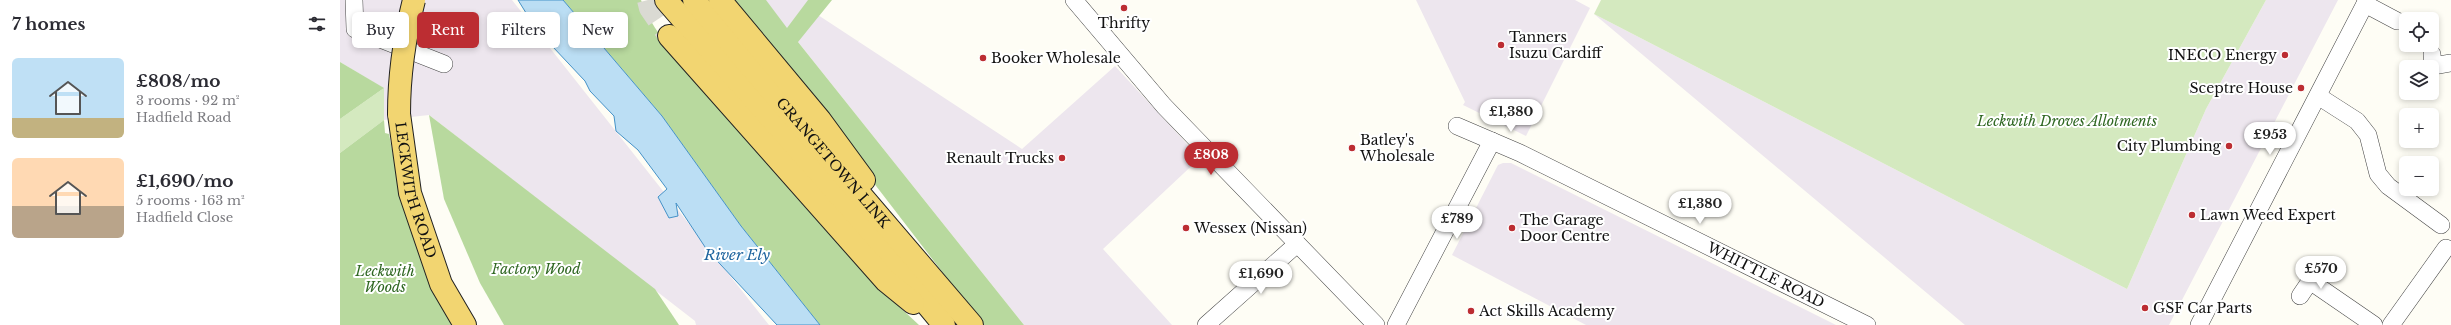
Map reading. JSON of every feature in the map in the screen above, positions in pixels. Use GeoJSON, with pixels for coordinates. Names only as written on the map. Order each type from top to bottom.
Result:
{"type":"FeatureCollection","features":[{"type":"Feature","properties":{"kind":"main road","name":"LECKWITH ROAD"},"geometry":{"type":"LineString","coordinates":[[414,0],[404,40],[399,76],[400,114],[410,193],[441,284],[465,325]]}},
{"type":"Feature","properties":{"kind":"main road","name":"GRANGETOWN LINK"},"geometry":{"type":"LineString","coordinates":[[666,0],[871,237],[944,325]]}},
{"type":"Feature","properties":{"kind":"main road","name":"GRANGETOWN LINK"},"geometry":{"type":"LineString","coordinates":[[694,0],[972,325]]}},
{"type":"Feature","properties":{"kind":"main road"},"geometry":{"type":"LineString","coordinates":[[720,0],[820,120],[891,216],[916,259]]}},
{"type":"Feature","properties":{"kind":"main road"},"geometry":{"type":"LineString","coordinates":[[670,36],[886,281],[940,325]]}},
{"type":"Feature","properties":{"kind":"street"},"geometry":{"type":"LineString","coordinates":[[354,0],[355,29],[444,64]]}},
{"type":"Feature","properties":{"kind":"street"},"geometry":{"type":"LineString","coordinates":[[1074,0],[1164,106],[1376,325]]}},
{"type":"Feature","properties":{"kind":"street"},"geometry":{"type":"LineString","coordinates":[[2199,325],[2366,2],[2397,21]]}},
{"type":"Feature","properties":{"kind":"street"},"geometry":{"type":"LineString","coordinates":[[2432,54],[2433,66],[2451,63]]}},
{"type":"Feature","properties":{"kind":"street"},"geometry":{"type":"LineString","coordinates":[[2318,96],[2357,121],[2368,135],[2378,174],[2388,186],[2446,222],[2439,238],[2448,249],[2391,325]]}},
{"type":"Feature","properties":{"kind":"street","name":"WHITTLE ROAD"},"geometry":{"type":"LineString","coordinates":[[1457,126],[1492,140],[1694,238],[1867,325]]}},
{"type":"Feature","properties":{"kind":"street"},"geometry":{"type":"LineString","coordinates":[[1396,325],[1492,140]]}},
{"type":"Feature","properties":{"kind":"street"},"geometry":{"type":"LineString","coordinates":[[1206,325],[1297,244]]}},
{"type":"Feature","properties":{"kind":"street"},"geometry":{"type":"LineString","coordinates":[[2300,296],[2315,274],[2374,325]]}},
{"type":"Feature","properties":{"kind":"shaded area"},"geometry":{"type":"Polygon","coordinates":[[[340,0],[512,0],[521,12],[487,12],[487,48],[550,48],[769,325],[696,325],[695,321],[429,115],[384,120],[383,88],[340,62],[340,0]]]}},
{"type":"Feature","properties":{"kind":"shaded area"},"geometry":{"type":"Polygon","coordinates":[[[762,0],[828,0],[818,15],[1022,149],[1115,66],[1200,158],[1103,249],[1172,325],[1024,325],[798,42],[762,0]]]}},
{"type":"Feature","properties":{"kind":"shaded area"},"geometry":{"type":"Polygon","coordinates":[[[1416,0],[1575,0],[1590,8],[1526,136],[1463,105],[1465,102],[1416,0]]]}},
{"type":"Feature","properties":{"kind":"shaded area"},"geometry":{"type":"Polygon","coordinates":[[[2266,0],[2338,0],[2169,325],[1965,325],[1594,14],[2127,289],[2206,109],[2266,0]]]}},
{"type":"Feature","properties":{"kind":"shaded area"},"geometry":{"type":"Polygon","coordinates":[[[1503,163],[1511,163],[1836,325],[1586,325],[1452,255],[1498,165],[1503,163]]]}},
{"type":"Feature","properties":{"kind":"green space"},"geometry":{"type":"Polygon","coordinates":[[[563,0],[641,0],[647,14],[664,41],[790,190],[865,273],[919,325],[820,325],[741,226],[662,116],[604,48],[628,48],[628,12],[573,12],[563,0]]]}},
{"type":"Feature","properties":{"kind":"green space"},"geometry":{"type":"Polygon","coordinates":[[[729,0],[766,0],[787,28],[808,0],[832,0],[798,42],[1024,325],[983,325],[780,61],[729,0]]]}},
{"type":"Feature","properties":{"kind":"green space","name":"Leckwith Droves Allotments"},"geometry":{"type":"Polygon","coordinates":[[[1601,0],[2266,0],[2206,109],[2127,289],[1594,14],[1601,0]]]}},
{"type":"Feature","properties":{"kind":"green space"},"geometry":{"type":"Polygon","coordinates":[[[340,62],[384,88],[340,119],[340,62]]]}},
{"type":"Feature","properties":{"kind":"green space"},"geometry":{"type":"Polygon","coordinates":[[[384,88],[384,120],[340,153],[340,119],[384,88]]]}},
{"type":"Feature","properties":{"kind":"green space","name":"Factory Wood"},"geometry":{"type":"Polygon","coordinates":[[[429,115],[655,289],[679,325],[504,325],[480,283],[444,199],[429,115]]]}},
{"type":"Feature","properties":{"kind":"green space","name":"Leckwith Woods"},"geometry":{"type":"Polygon","coordinates":[[[384,120],[385,133],[389,134],[402,202],[459,325],[340,325],[340,153],[384,120]]]}},
{"type":"Feature","properties":{"kind":"water","name":"River Ely"},"geometry":{"type":"Polygon","coordinates":[[[518,0],[563,0],[573,12],[568,12],[568,48],[604,48],[662,116],[741,226],[820,325],[777,325],[707,250],[676,203],[678,216],[669,218],[658,197],[667,189],[638,150],[616,131],[614,116],[590,91],[585,81],[554,48],[560,48],[560,12],[525,12],[518,0]]]}},
{"type":"Feature","properties":{"kind":"tunnel"},"geometry":{"type":"LineString","coordinates":[[648,0],[650,8],[669,36]]}},
{"type":"Feature","properties":{"kind":"place","name":"Thrifty"},"geometry":{"type":"Point","coordinates":[1124,8]}},
{"type":"Feature","properties":{"kind":"place","name":"Tanners Isuzu Cardiff"},"geometry":{"type":"Point","coordinates":[1501,45]}},
{"type":"Feature","properties":{"kind":"place","name":"INECO Energy"},"geometry":{"type":"Point","coordinates":[2285,55]}},
{"type":"Feature","properties":{"kind":"place","name":"Booker Wholesale"},"geometry":{"type":"Point","coordinates":[983,58]}},
{"type":"Feature","properties":{"kind":"place","name":"Sceptre House"},"geometry":{"type":"Point","coordinates":[2301,88]}},
{"type":"Feature","properties":{"kind":"place","name":"City Plumbing"},"geometry":{"type":"Point","coordinates":[2229,146]}},
{"type":"Feature","properties":{"kind":"place","name":"Batley's Wholesale"},"geometry":{"type":"Point","coordinates":[1352,148]}},
{"type":"Feature","properties":{"kind":"place","name":"Renault Trucks"},"geometry":{"type":"Point","coordinates":[1062,158]}},
{"type":"Feature","properties":{"kind":"place","name":"Lawn Weed Expert"},"geometry":{"type":"Point","coordinates":[2192,215]}},
{"type":"Feature","properties":{"kind":"place","name":"Wessex (Nissan)"},"geometry":{"type":"Point","coordinates":[1186,228]}},
{"type":"Feature","properties":{"kind":"place","name":"The Garage Door Centre"},"geometry":{"type":"Point","coordinates":[1512,228]}},
{"type":"Feature","properties":{"kind":"place","name":"GSF Car Parts"},"geometry":{"type":"Point","coordinates":[2145,308]}},
{"type":"Feature","properties":{"kind":"place","name":"Act Skills Academy"},"geometry":{"type":"Point","coordinates":[1471,311]}}]}
